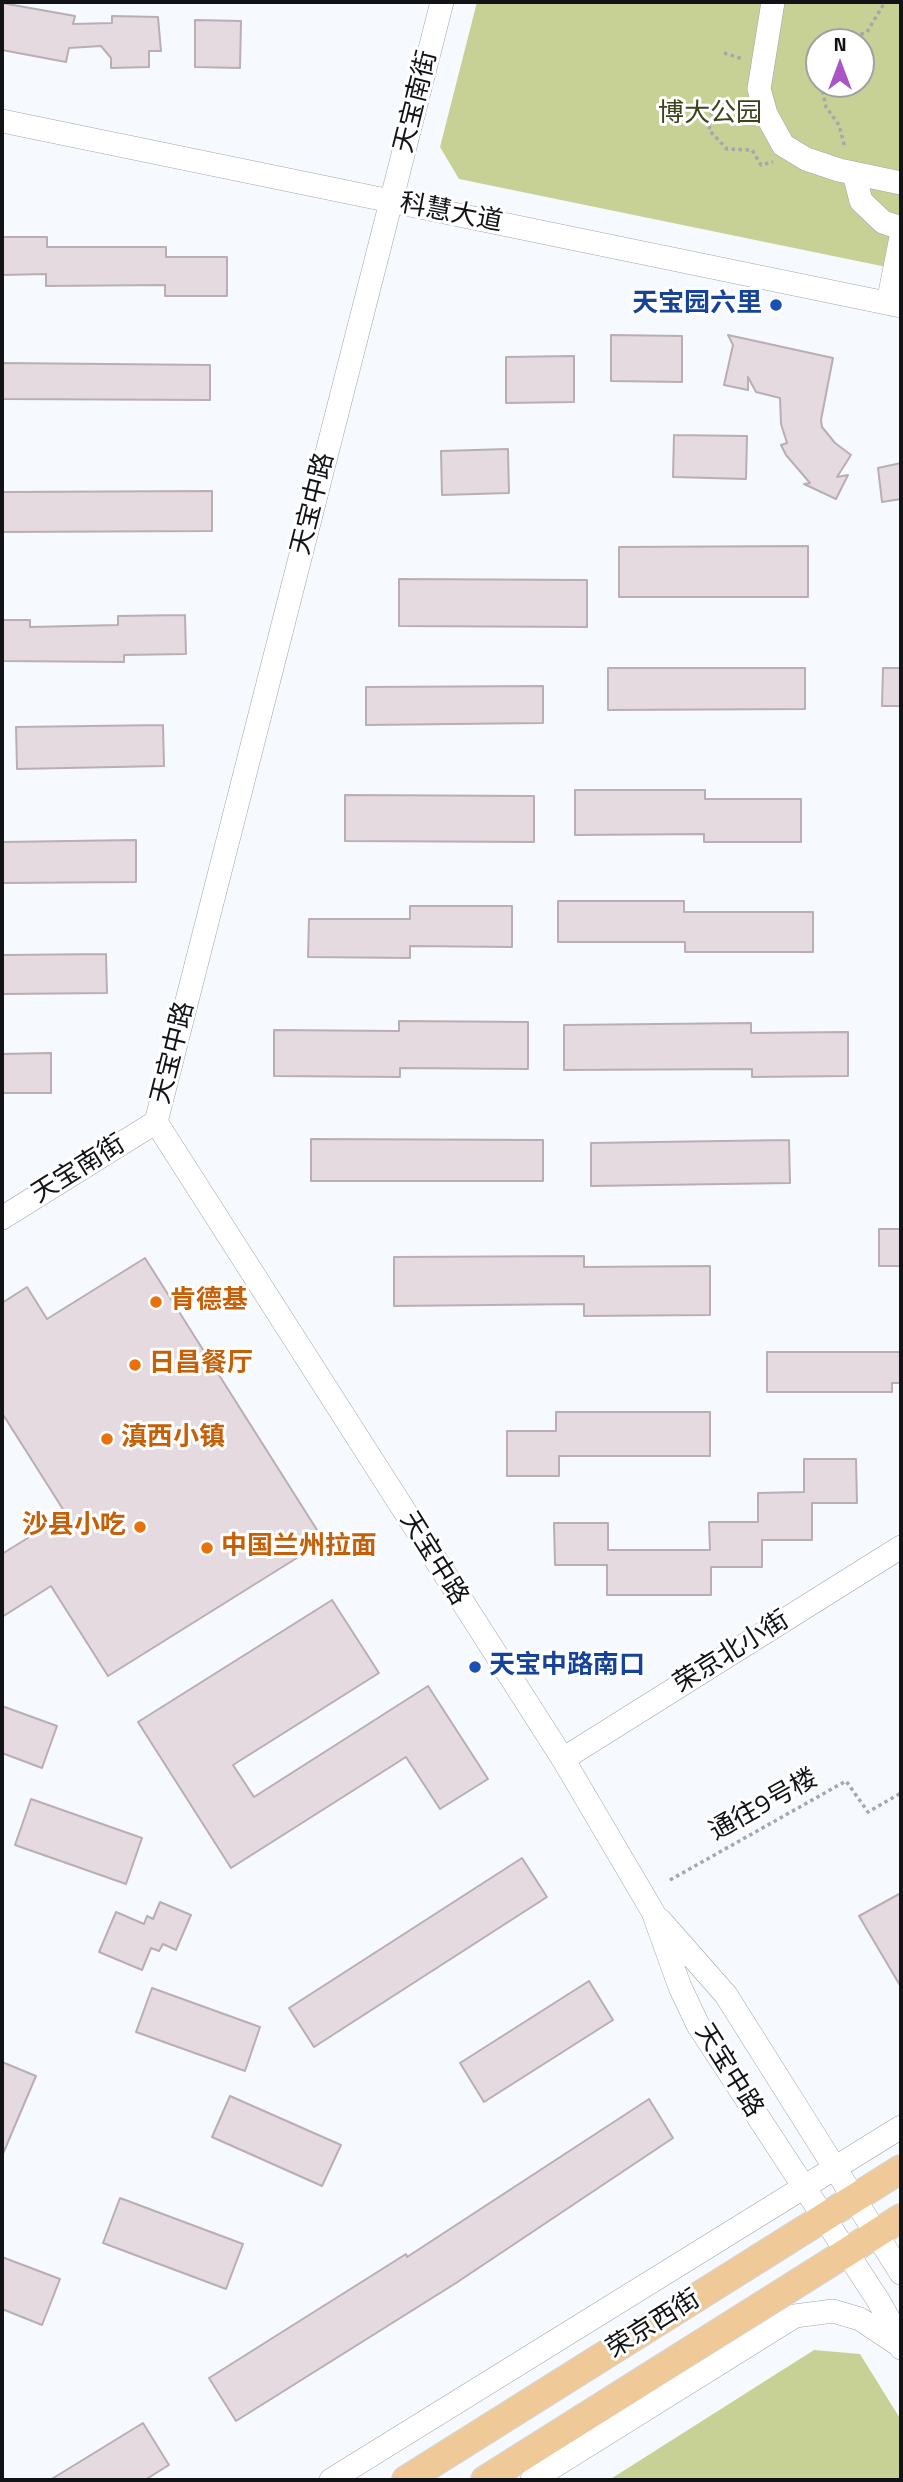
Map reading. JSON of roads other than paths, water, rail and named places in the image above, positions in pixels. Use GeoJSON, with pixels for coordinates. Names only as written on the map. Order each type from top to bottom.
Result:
{"type":"FeatureCollection","features":[{"type":"Feature","properties":{"kind":"main road","name":"荣京西街"},"geometry":{"type":"LineString","coordinates":[[407,2480],[901,2169]]}},
{"type":"Feature","properties":{"kind":"main road","name":"荣京西街"},"geometry":{"type":"LineString","coordinates":[[485,2480],[901,2218]]}},
{"type":"Feature","properties":{"kind":"street","name":"天宝南街"},"geometry":{"type":"LineString","coordinates":[[391,202],[442,2]]}},
{"type":"Feature","properties":{"kind":"street"},"geometry":{"type":"LineString","coordinates":[[773,2],[759,89],[766,114],[783,145],[800,155],[847,172],[901,183]]}},
{"type":"Feature","properties":{"kind":"street","name":"科慧大道"},"geometry":{"type":"LineString","coordinates":[[2,121],[894,304]]}},
{"type":"Feature","properties":{"kind":"street"},"geometry":{"type":"LineString","coordinates":[[847,172],[861,201],[883,222],[901,228]]}},
{"type":"Feature","properties":{"kind":"street","name":"天宝中路"},"geometry":{"type":"LineString","coordinates":[[391,202],[156,1122],[563,1759],[653,1912],[680,1987],[698,2025],[802,2188],[878,2300],[896,2332],[900,2347]]}},
{"type":"Feature","properties":{"kind":"street"},"geometry":{"type":"LineString","coordinates":[[894,304],[901,237]]}},
{"type":"Feature","properties":{"kind":"street","name":"天宝南街"},"geometry":{"type":"LineString","coordinates":[[2,1218],[156,1122]]}},
{"type":"Feature","properties":{"kind":"street","name":"荣京北小街"},"geometry":{"type":"LineString","coordinates":[[563,1759],[901,1547]]}},
{"type":"Feature","properties":{"kind":"street","name":"天宝中路"},"geometry":{"type":"LineString","coordinates":[[653,1912],[726,1995],[901,2273]]}},
{"type":"Feature","properties":{"kind":"street"},"geometry":{"type":"LineString","coordinates":[[331,2480],[901,2127]]}},
{"type":"Feature","properties":{"kind":"street"},"geometry":{"type":"LineString","coordinates":[[532,2480],[795,2316],[833,2311],[860,2319],[900,2347]]}},
{"type":"Feature","properties":{"kind":"place","name":"天宝园六里"},"geometry":{"type":"Point","coordinates":[776,305]}},
{"type":"Feature","properties":{"kind":"place","name":"肯德基"},"geometry":{"type":"Point","coordinates":[156,1302]}},
{"type":"Feature","properties":{"kind":"place","name":"日昌餐厅"},"geometry":{"type":"Point","coordinates":[135,1365]}},
{"type":"Feature","properties":{"kind":"place","name":"滇西小镇"},"geometry":{"type":"Point","coordinates":[107,1439]}},
{"type":"Feature","properties":{"kind":"place","name":"沙县小吃"},"geometry":{"type":"Point","coordinates":[140,1527]}},
{"type":"Feature","properties":{"kind":"place","name":"中国兰州拉面"},"geometry":{"type":"Point","coordinates":[207,1548]}},
{"type":"Feature","properties":{"kind":"place","name":"天宝中路南口"},"geometry":{"type":"Point","coordinates":[475,1667]}},
{"type":"Feature","properties":{"kind":"park label","name":"博大公园"},"geometry":{"type":"Point","coordinates":[710,115]}}]}
